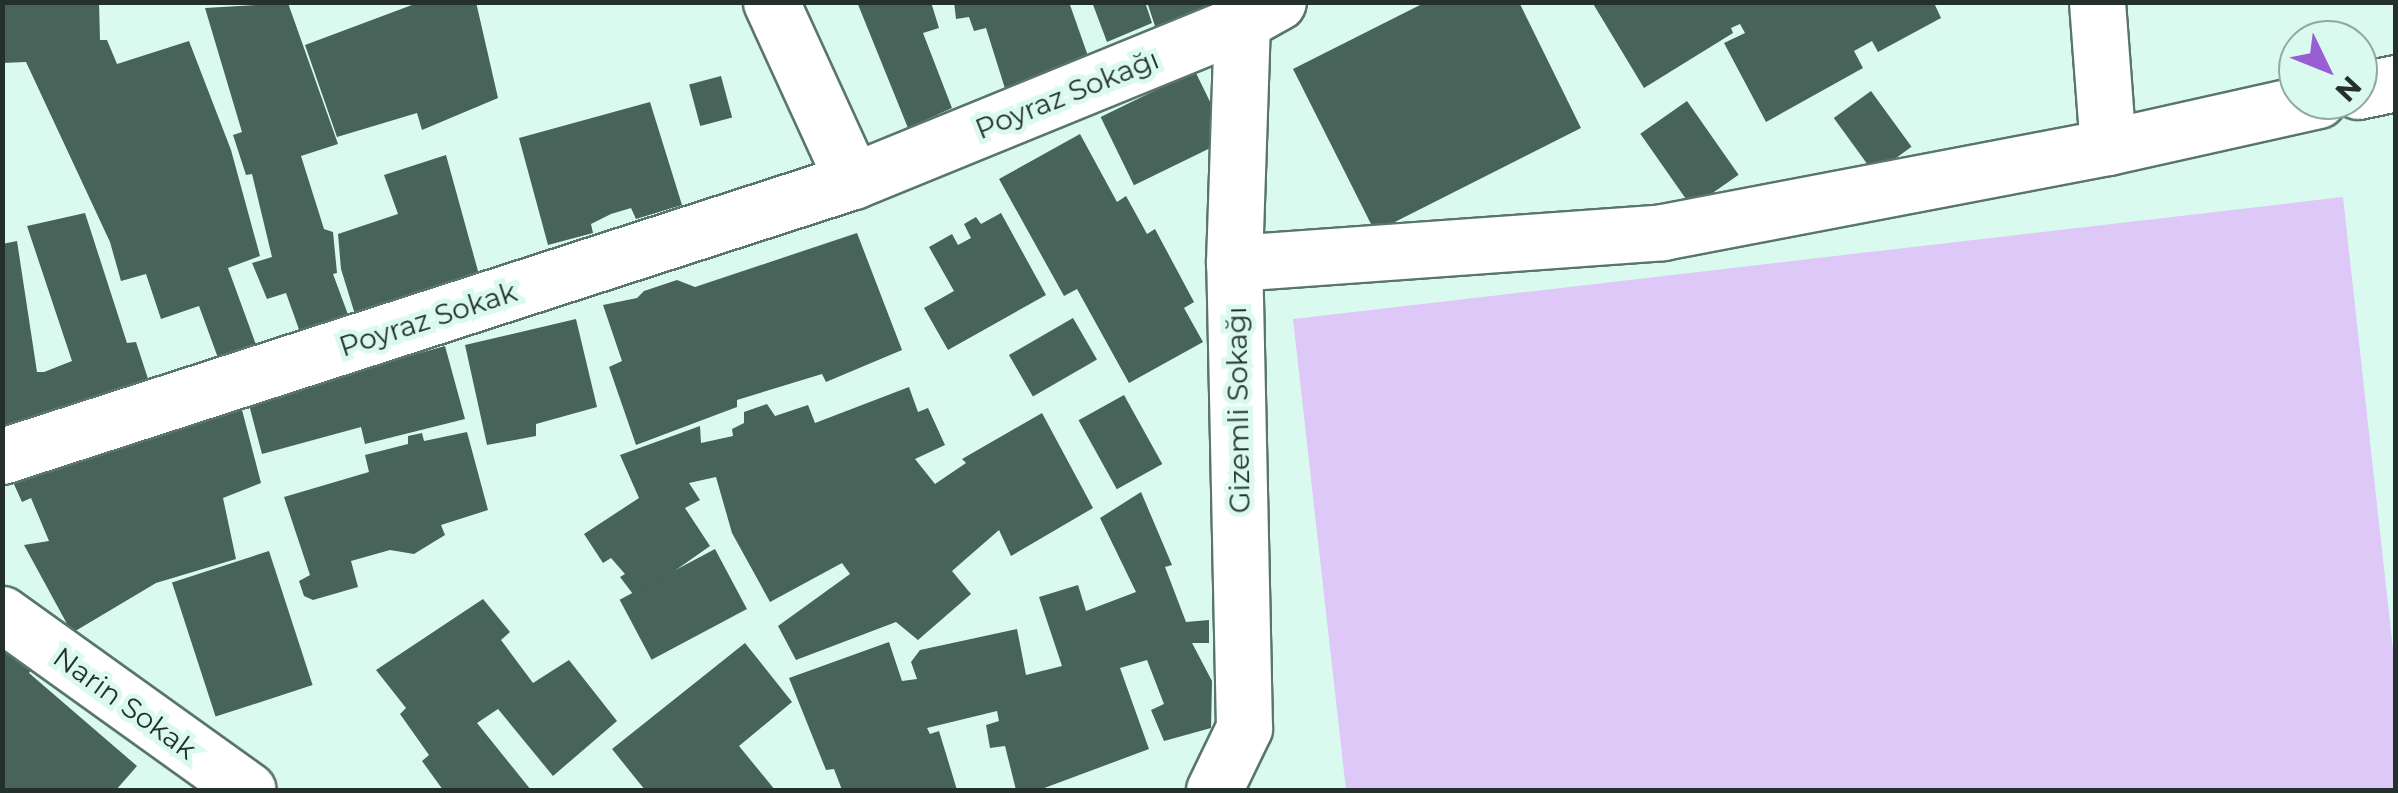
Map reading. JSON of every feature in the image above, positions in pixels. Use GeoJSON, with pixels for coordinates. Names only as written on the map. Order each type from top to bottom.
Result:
{"type":"FeatureCollection","features":[{"type":"Feature","properties":{"kind":"street"},"geometry":{"type":"LineString","coordinates":[[772,2],[854,181]]}},
{"type":"Feature","properties":{"kind":"street"},"geometry":{"type":"LineString","coordinates":[[2097,2],[2108,148]]}},
{"type":"Feature","properties":{"kind":"street","name":"Poyraz Sokağı"},"geometry":{"type":"LineString","coordinates":[[854,181],[1260,12]]}},
{"type":"Feature","properties":{"kind":"street","name":"Gizemli Sokağı"},"geometry":{"type":"LineString","coordinates":[[1214,790],[1244,728],[1234,263],[1260,12]]}},
{"type":"Feature","properties":{"kind":"street"},"geometry":{"type":"LineString","coordinates":[[1234,263],[1662,232],[2108,148],[2278,109]]}},
{"type":"Feature","properties":{"kind":"street","name":"Poyraz Sokak"},"geometry":{"type":"LineString","coordinates":[[2,456],[854,181]]}},
{"type":"Feature","properties":{"kind":"street","name":"Narin Sokak"},"geometry":{"type":"LineString","coordinates":[[2,614],[248,790]]}},
{"type":"Feature","properties":{"kind":"shaded area"},"geometry":{"type":"Polygon","coordinates":[[[2343,197],[2395,668],[2395,790],[1346,790],[1293,319],[2343,197]]]}},
{"type":"Feature","properties":{"kind":"building"},"geometry":{"type":"Polygon","coordinates":[[[2,2],[99,2],[100,40],[107,40],[117,64],[189,41],[231,150],[260,256],[228,268],[259,353],[221,366],[199,306],[161,319],[146,274],[121,281],[110,242],[26,62],[2,63],[2,2]]]}},
{"type":"Feature","properties":{"kind":"building"},"geometry":{"type":"Polygon","coordinates":[[[420,2],[476,2],[498,98],[422,130],[417,113],[337,137],[305,45],[420,2]]]}},
{"type":"Feature","properties":{"kind":"building"},"geometry":{"type":"Polygon","coordinates":[[[857,2],[931,2],[939,28],[923,33],[952,108],[908,128],[857,2]]]}},
{"type":"Feature","properties":{"kind":"building"},"geometry":{"type":"Polygon","coordinates":[[[954,2],[1069,2],[1088,56],[1007,95],[986,28],[974,31],[969,17],[956,19],[954,2]]]}},
{"type":"Feature","properties":{"kind":"building"},"geometry":{"type":"Polygon","coordinates":[[[1092,2],[1145,2],[1152,23],[1107,42],[1092,2]]]}},
{"type":"Feature","properties":{"kind":"building"},"geometry":{"type":"Polygon","coordinates":[[[1147,2],[1216,2],[1157,32],[1147,2]]]}},
{"type":"Feature","properties":{"kind":"building"},"geometry":{"type":"Polygon","coordinates":[[[1426,2],[1519,2],[1581,128],[1375,232],[1293,69],[1426,2]]]}},
{"type":"Feature","properties":{"kind":"building"},"geometry":{"type":"Polygon","coordinates":[[[1592,2],[1940,2],[1935,5],[1941,18],[1878,52],[1872,41],[1854,51],[1863,68],[1766,122],[1724,43],[1745,33],[1740,24],[1731,28],[1733,33],[1644,88],[1592,2]]]}},
{"type":"Feature","properties":{"kind":"building"},"geometry":{"type":"Polygon","coordinates":[[[288,3],[338,144],[301,156],[324,229],[333,232],[337,273],[333,274],[350,320],[301,335],[286,293],[267,299],[252,263],[272,257],[252,174],[246,175],[233,135],[242,132],[205,8],[288,3]]]}},
{"type":"Feature","properties":{"kind":"building"},"geometry":{"type":"Polygon","coordinates":[[[1195,71],[1228,139],[1134,185],[1101,117],[1195,71]]]}},
{"type":"Feature","properties":{"kind":"building"},"geometry":{"type":"Polygon","coordinates":[[[721,76],[732,118],[700,126],[689,85],[721,76]]]}},
{"type":"Feature","properties":{"kind":"building"},"geometry":{"type":"Polygon","coordinates":[[[1871,91],[1912,147],[1874,174],[1834,118],[1871,91]]]}},
{"type":"Feature","properties":{"kind":"building"},"geometry":{"type":"Polygon","coordinates":[[[1687,101],[1739,175],[1692,207],[1640,134],[1687,101]]]}},
{"type":"Feature","properties":{"kind":"building"},"geometry":{"type":"Polygon","coordinates":[[[650,102],[682,205],[636,219],[631,208],[591,224],[593,233],[548,245],[519,138],[650,102]]]}},
{"type":"Feature","properties":{"kind":"building"},"geometry":{"type":"Polygon","coordinates":[[[1080,134],[1117,202],[1126,196],[1147,234],[1155,229],[1194,302],[1184,308],[1203,342],[1129,383],[1077,289],[1064,296],[999,179],[1080,134]]]}},
{"type":"Feature","properties":{"kind":"building"},"geometry":{"type":"Polygon","coordinates":[[[446,155],[481,282],[357,321],[341,269],[338,234],[398,214],[384,175],[446,155]]]}},
{"type":"Feature","properties":{"kind":"building"},"geometry":{"type":"Polygon","coordinates":[[[85,213],[127,343],[136,342],[152,391],[2,441],[2,244],[17,241],[37,372],[44,372],[72,361],[27,226],[85,213]]]}},
{"type":"Feature","properties":{"kind":"building"},"geometry":{"type":"Polygon","coordinates":[[[1001,213],[1046,295],[948,350],[924,308],[954,291],[929,247],[952,234],[958,245],[971,238],[964,224],[976,217],[981,224],[1001,213]]]}},
{"type":"Feature","properties":{"kind":"building"},"geometry":{"type":"Polygon","coordinates":[[[857,233],[902,350],[826,382],[822,374],[737,400],[737,407],[636,445],[609,367],[622,361],[603,305],[637,298],[644,291],[677,280],[695,287],[857,233]]]}},
{"type":"Feature","properties":{"kind":"building"},"geometry":{"type":"Polygon","coordinates":[[[1073,318],[1097,360],[1033,397],[1009,355],[1073,318]]]}},
{"type":"Feature","properties":{"kind":"building"},"geometry":{"type":"Polygon","coordinates":[[[576,319],[597,407],[536,424],[536,436],[487,445],[465,345],[576,319]]]}},
{"type":"Feature","properties":{"kind":"building"},"geometry":{"type":"Polygon","coordinates":[[[445,346],[465,419],[365,444],[361,427],[262,454],[248,401],[445,346]]]}},
{"type":"Feature","properties":{"kind":"building"},"geometry":{"type":"Polygon","coordinates":[[[909,387],[918,412],[928,408],[945,445],[915,459],[935,484],[966,463],[962,459],[1042,413],[1093,508],[1011,556],[999,530],[952,571],[971,594],[918,640],[896,622],[796,660],[778,626],[850,574],[842,563],[770,602],[732,533],[716,477],[689,483],[700,500],[685,508],[710,546],[636,598],[620,577],[625,574],[611,558],[603,563],[584,534],[639,498],[620,455],[700,426],[701,443],[733,436],[732,429],[744,423],[744,412],[767,404],[775,416],[808,405],[815,423],[909,387]]]}},
{"type":"Feature","properties":{"kind":"building"},"geometry":{"type":"Polygon","coordinates":[[[1124,395],[1162,464],[1117,489],[1079,420],[1124,395]]]}},
{"type":"Feature","properties":{"kind":"building"},"geometry":{"type":"Polygon","coordinates":[[[241,406],[261,483],[223,498],[236,559],[156,583],[72,633],[24,545],[49,541],[31,498],[22,502],[9,473],[241,406]]]}},
{"type":"Feature","properties":{"kind":"building"},"geometry":{"type":"Polygon","coordinates":[[[467,432],[488,510],[441,525],[445,535],[414,554],[390,550],[351,561],[358,587],[313,600],[304,596],[299,581],[310,575],[284,497],[369,472],[365,455],[408,444],[408,436],[422,433],[424,441],[467,432]]]}},
{"type":"Feature","properties":{"kind":"building"},"geometry":{"type":"Polygon","coordinates":[[[1141,492],[1172,565],[1165,567],[1186,622],[1209,620],[1209,643],[1192,643],[1212,681],[1211,728],[1164,741],[1151,710],[1164,704],[1147,660],[1120,668],[1149,749],[1039,790],[1016,790],[1005,746],[990,748],[986,725],[999,721],[997,711],[927,728],[930,734],[939,731],[957,790],[842,790],[834,769],[826,770],[789,678],[889,642],[902,681],[917,679],[911,662],[920,650],[1017,629],[1026,675],[1062,666],[1039,597],[1078,585],[1086,611],[1136,592],[1100,518],[1141,492]]]}},
{"type":"Feature","properties":{"kind":"building"},"geometry":{"type":"Polygon","coordinates":[[[715,549],[747,609],[652,660],[620,600],[715,549]]]}},
{"type":"Feature","properties":{"kind":"building"},"geometry":{"type":"Polygon","coordinates":[[[269,551],[313,685],[216,717],[172,583],[269,551]]]}},
{"type":"Feature","properties":{"kind":"building"},"geometry":{"type":"Polygon","coordinates":[[[483,599],[510,632],[501,640],[533,683],[569,660],[617,721],[553,776],[498,709],[477,723],[531,790],[443,790],[422,761],[429,755],[400,714],[406,708],[376,670],[483,599]]]}},
{"type":"Feature","properties":{"kind":"building"},"geometry":{"type":"Polygon","coordinates":[[[2,641],[35,665],[29,673],[137,766],[116,790],[2,790],[2,641]]]}},
{"type":"Feature","properties":{"kind":"building"},"geometry":{"type":"Polygon","coordinates":[[[745,643],[792,702],[739,746],[775,790],[645,790],[612,749],[745,643]]]}}]}
